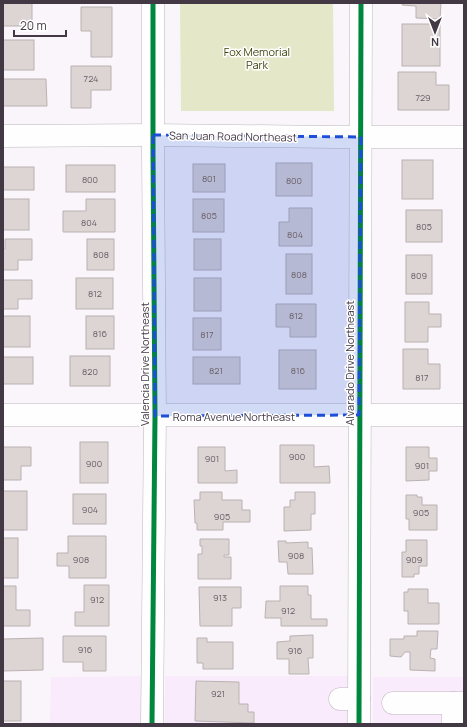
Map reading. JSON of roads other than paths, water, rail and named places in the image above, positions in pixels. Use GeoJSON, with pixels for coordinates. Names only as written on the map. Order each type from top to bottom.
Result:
{"type":"FeatureCollection","features":[{"type":"Feature","properties":{"kind":"street","name":"Valencia Drive Northeast"},"geometry":{"type":"LineString","coordinates":[[152,724],[155,416],[153,3]]}},
{"type":"Feature","properties":{"kind":"street","name":"Alvarado Drive Northeast"},"geometry":{"type":"LineString","coordinates":[[359,724],[350,699],[359,415],[361,3]]}},
{"type":"Feature","properties":{"kind":"street","name":"San Juan Road Northeast"},"geometry":{"type":"LineString","coordinates":[[3,136],[153,135],[464,137]]}},
{"type":"Feature","properties":{"kind":"street","name":"Roma Avenue Northeast"},"geometry":{"type":"LineString","coordinates":[[3,414],[155,416],[464,415]]}},
{"type":"Feature","properties":{"kind":"street"},"geometry":{"type":"LineString","coordinates":[[393,703],[457,710]]}},
{"type":"Feature","properties":{"kind":"park label","name":"Fox Memorial Park"},"geometry":{"type":"Point","coordinates":[257,57]}}]}
